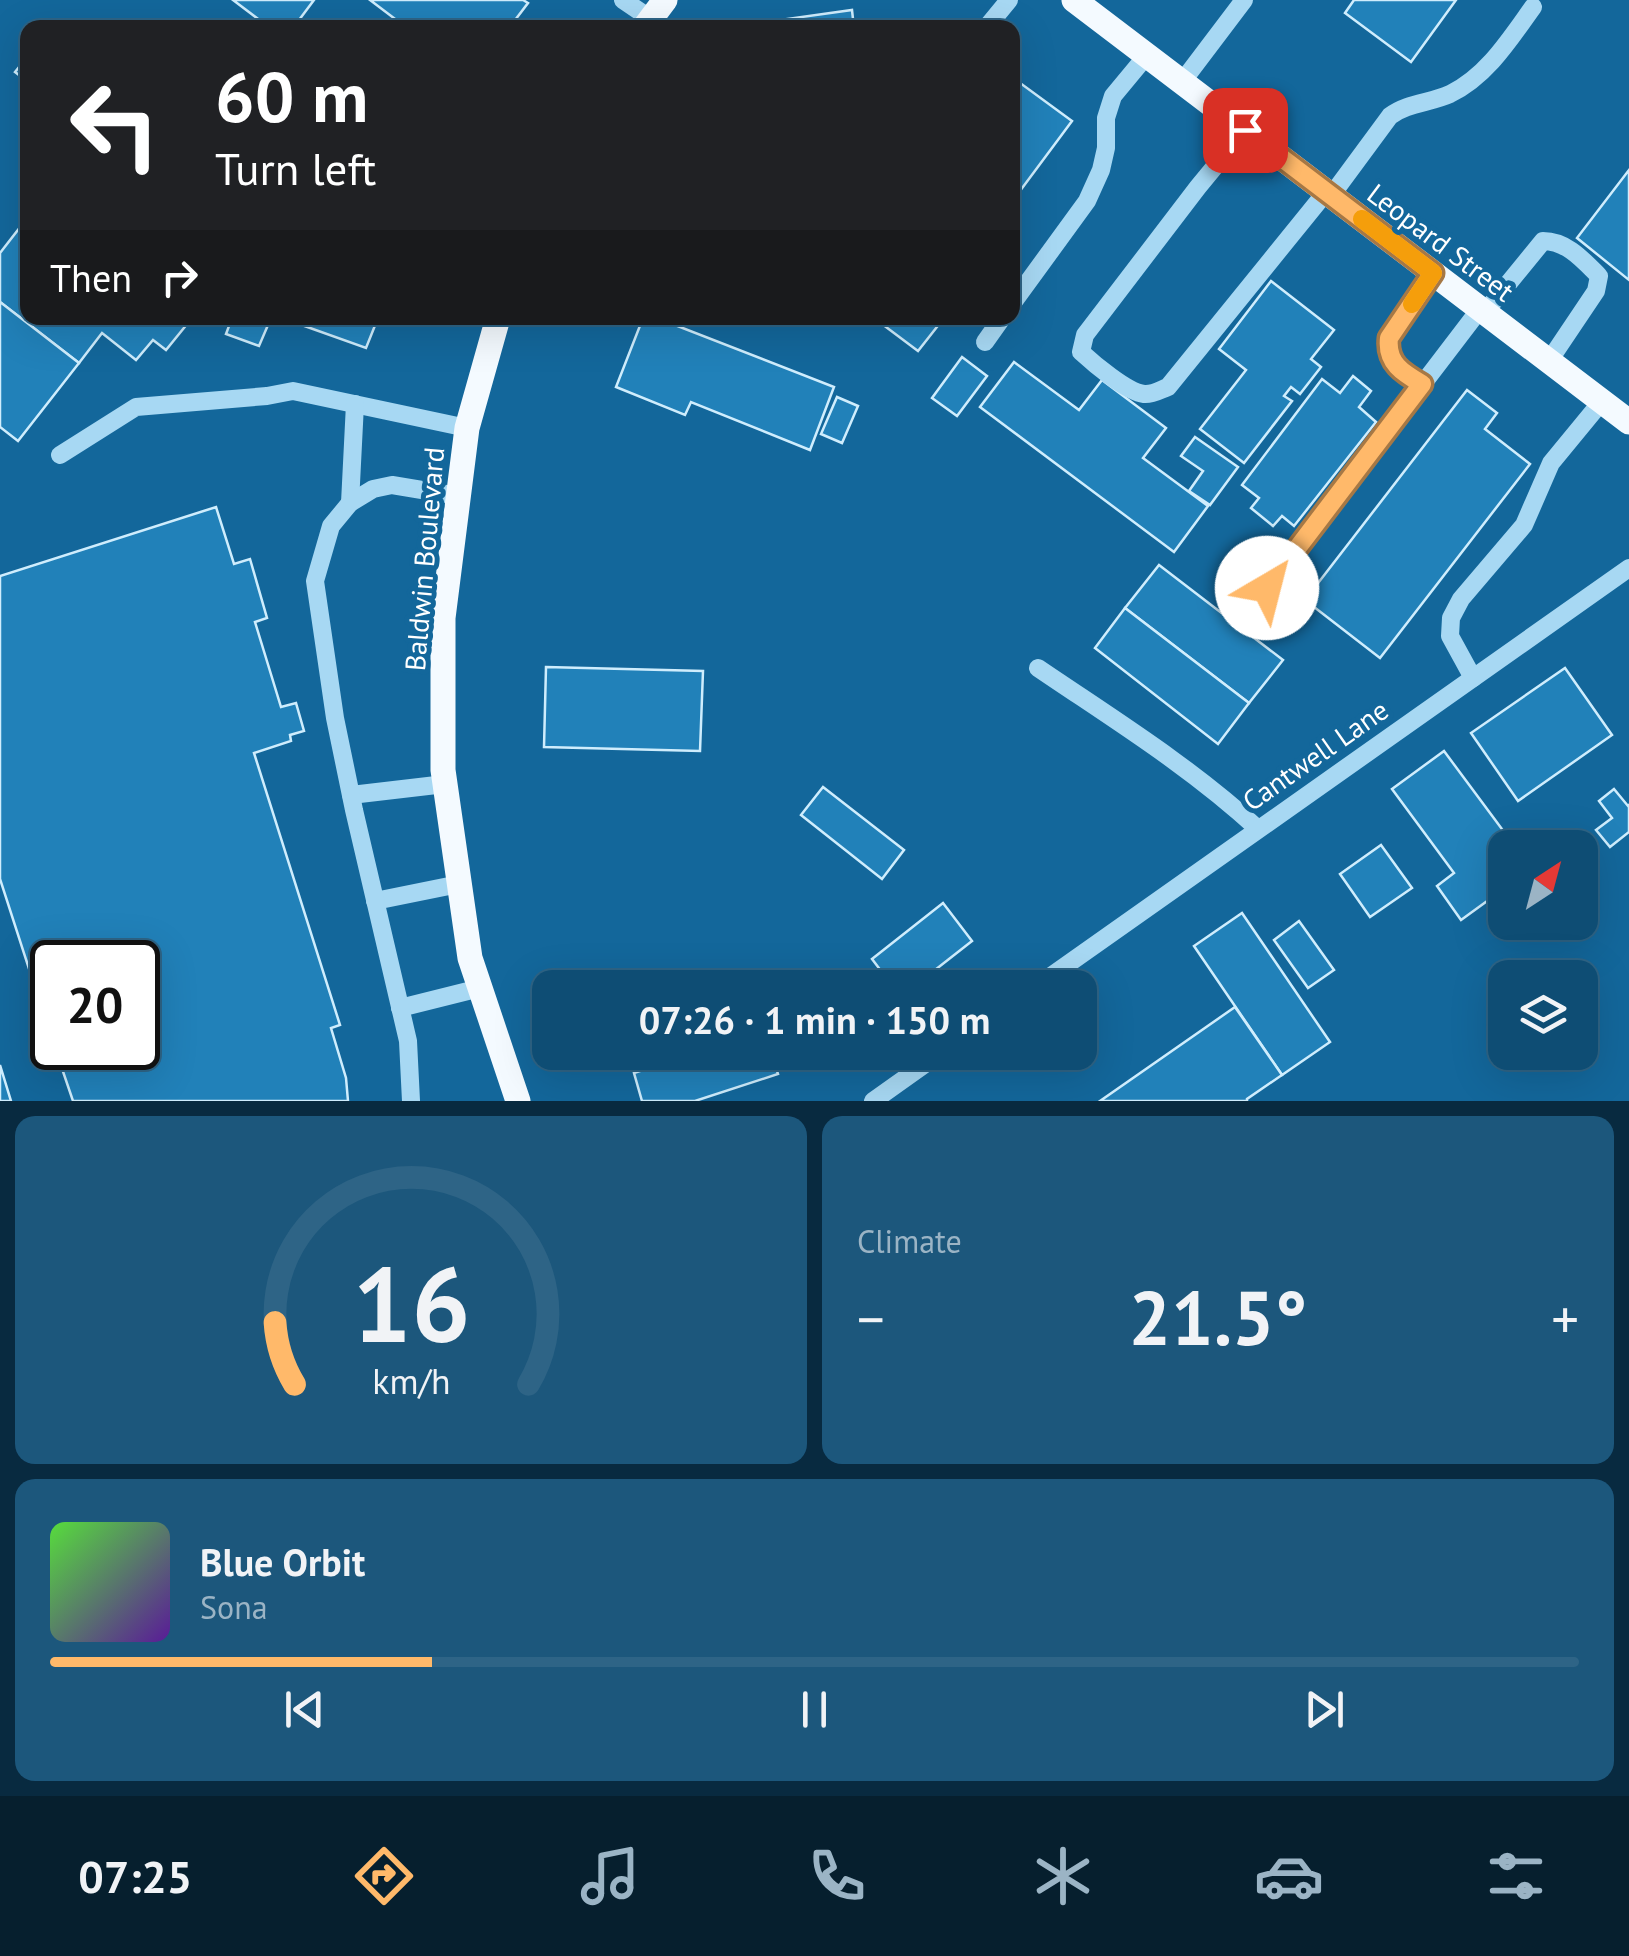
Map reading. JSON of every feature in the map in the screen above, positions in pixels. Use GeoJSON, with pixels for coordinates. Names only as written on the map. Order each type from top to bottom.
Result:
{"type":"FeatureCollection","features":[{"type":"Feature","properties":{"kind":"main road","name":"Leopard Street"},"geometry":{"type":"LineString","coordinates":[[1089,4],[1146,55],[1629,422]]}},
{"type":"Feature","properties":{"kind":"main road","name":"Baldwin Boulevard"},"geometry":{"type":"LineString","coordinates":[[496,325],[467,428],[443,618],[442,770],[470,958],[512,1100]]}},
{"type":"Feature","properties":{"kind":"street"},"geometry":{"type":"LineString","coordinates":[[623,0],[653,16]]}},
{"type":"Feature","properties":{"kind":"street"},"geometry":{"type":"LineString","coordinates":[[993,20],[1009,0]]}},
{"type":"Feature","properties":{"kind":"street"},"geometry":{"type":"LineString","coordinates":[[1182,82],[1244,0]]}},
{"type":"Feature","properties":{"kind":"street"},"geometry":{"type":"LineString","coordinates":[[1245,130],[1085,335],[1081,352],[1138,393],[1150,394],[1168,387],[1390,116],[1399,109],[1451,93],[1472,80],[1502,50],[1533,8]]}},
{"type":"Feature","properties":{"kind":"street"},"geometry":{"type":"LineString","coordinates":[[1020,293],[1087,201],[1101,170],[1106,118],[1113,96],[1146,55]]}},
{"type":"Feature","properties":{"kind":"street"},"geometry":{"type":"LineString","coordinates":[[1267,588],[1482,311],[1543,241],[1558,241],[1599,276],[1596,291],[1549,362]]}},
{"type":"Feature","properties":{"kind":"street"},"geometry":{"type":"LineString","coordinates":[[1422,384],[1398,370],[1388,349],[1389,338],[1433,273]]}},
{"type":"Feature","properties":{"kind":"street"},"geometry":{"type":"LineString","coordinates":[[985,342],[997,325]]}},
{"type":"Feature","properties":{"kind":"street"},"geometry":{"type":"LineString","coordinates":[[60,455],[136,407],[293,391],[467,428]]}},
{"type":"Feature","properties":{"kind":"street"},"geometry":{"type":"LineString","coordinates":[[1473,678],[1450,636],[1451,618],[1462,599],[1524,525],[1551,463],[1602,401]]}},
{"type":"Feature","properties":{"kind":"street"},"geometry":{"type":"LineString","coordinates":[[350,504],[355,404]]}},
{"type":"Feature","properties":{"kind":"street"},"geometry":{"type":"LineString","coordinates":[[411,1101],[408,1041],[335,718],[314,581],[331,526],[350,504],[373,489],[392,486],[458,496]]}},
{"type":"Feature","properties":{"kind":"street","name":"Cantwell Lane"},"geometry":{"type":"LineString","coordinates":[[1059,970],[1629,568]]}},
{"type":"Feature","properties":{"kind":"street"},"geometry":{"type":"LineString","coordinates":[[1038,668],[1221,795],[1258,829]]}},
{"type":"Feature","properties":{"kind":"street"},"geometry":{"type":"LineString","coordinates":[[351,795],[445,784]]}},
{"type":"Feature","properties":{"kind":"street"},"geometry":{"type":"LineString","coordinates":[[375,901],[459,884]]}},
{"type":"Feature","properties":{"kind":"street"},"geometry":{"type":"LineString","coordinates":[[400,1008],[480,988]]}},
{"type":"Feature","properties":{"kind":"street"},"geometry":{"type":"LineString","coordinates":[[873,1101],[917,1070]]}},
{"type":"Feature","properties":{"kind":"building"},"geometry":{"type":"Polygon","coordinates":[[[233,0],[314,0],[299,20],[259,20],[233,0]]]}},
{"type":"Feature","properties":{"kind":"building"},"geometry":{"type":"Polygon","coordinates":[[[370,0],[528,3],[515,20],[396,20],[370,0]]]}},
{"type":"Feature","properties":{"kind":"building"},"geometry":{"type":"Polygon","coordinates":[[[1354,0],[1456,0],[1411,62],[1345,13],[1354,0]]]}},
{"type":"Feature","properties":{"kind":"building"},"geometry":{"type":"Polygon","coordinates":[[[852,10],[853,20],[787,20],[852,10]]]}},
{"type":"Feature","properties":{"kind":"building"},"geometry":{"type":"Polygon","coordinates":[[[1020,83],[1072,121],[1020,191],[1020,83]]]}},
{"type":"Feature","properties":{"kind":"building"},"geometry":{"type":"Polygon","coordinates":[[[1629,170],[1629,280],[1577,238],[1629,170]]]}},
{"type":"Feature","properties":{"kind":"building"},"geometry":{"type":"Polygon","coordinates":[[[20,227],[20,317],[0,302],[0,253],[20,227]]]}},
{"type":"Feature","properties":{"kind":"building"},"geometry":{"type":"Polygon","coordinates":[[[1271,281],[1334,330],[1311,359],[1321,367],[1300,394],[1291,387],[1284,396],[1292,401],[1244,463],[1200,429],[1246,370],[1219,349],[1271,281]]]}},
{"type":"Feature","properties":{"kind":"building"},"geometry":{"type":"Polygon","coordinates":[[[0,302],[20,317],[20,325],[30,325],[79,363],[18,441],[0,427],[0,302]]]}},
{"type":"Feature","properties":{"kind":"building"},"geometry":{"type":"Polygon","coordinates":[[[30,325],[186,325],[166,350],[153,340],[136,360],[102,333],[79,363],[30,325]]]}},
{"type":"Feature","properties":{"kind":"building"},"geometry":{"type":"Polygon","coordinates":[[[229,325],[268,325],[259,346],[226,334],[229,325]]]}},
{"type":"Feature","properties":{"kind":"building"},"geometry":{"type":"Polygon","coordinates":[[[302,325],[375,325],[366,348],[302,325]]]}},
{"type":"Feature","properties":{"kind":"building"},"geometry":{"type":"Polygon","coordinates":[[[640,325],[675,325],[834,387],[810,450],[691,402],[685,415],[616,387],[640,325]]]}},
{"type":"Feature","properties":{"kind":"building"},"geometry":{"type":"Polygon","coordinates":[[[883,325],[938,325],[918,351],[883,325]]]}},
{"type":"Feature","properties":{"kind":"building"},"geometry":{"type":"Polygon","coordinates":[[[962,357],[987,376],[957,416],[932,398],[962,357]]]}},
{"type":"Feature","properties":{"kind":"building"},"geometry":{"type":"Polygon","coordinates":[[[1014,362],[1079,410],[1102,380],[1166,428],[1143,458],[1208,506],[1174,552],[980,407],[1014,362]]]}},
{"type":"Feature","properties":{"kind":"building"},"geometry":{"type":"Polygon","coordinates":[[[1353,376],[1371,391],[1359,407],[1376,422],[1294,526],[1282,516],[1273,526],[1251,508],[1259,498],[1242,485],[1322,379],[1340,393],[1353,376]]]}},
{"type":"Feature","properties":{"kind":"building"},"geometry":{"type":"Polygon","coordinates":[[[1467,390],[1497,413],[1485,429],[1530,464],[1380,658],[1305,600],[1467,390]]]}},
{"type":"Feature","properties":{"kind":"building"},"geometry":{"type":"Polygon","coordinates":[[[837,397],[858,406],[842,443],[821,434],[837,397]]]}},
{"type":"Feature","properties":{"kind":"building"},"geometry":{"type":"Polygon","coordinates":[[[1195,437],[1238,467],[1210,505],[1189,491],[1203,471],[1181,456],[1195,437]]]}},
{"type":"Feature","properties":{"kind":"building"},"geometry":{"type":"Polygon","coordinates":[[[216,507],[234,564],[250,559],[267,618],[255,622],[281,707],[296,703],[304,731],[290,735],[291,741],[254,753],[340,1025],[331,1028],[346,1078],[348,1101],[73,1101],[62,1070],[160,1070],[160,940],[30,940],[30,972],[0,879],[0,576],[216,507]]]}},
{"type":"Feature","properties":{"kind":"building"},"geometry":{"type":"Polygon","coordinates":[[[1159,565],[1283,660],[1249,703],[1125,608],[1159,565]]]}},
{"type":"Feature","properties":{"kind":"building"},"geometry":{"type":"Polygon","coordinates":[[[1125,608],[1249,703],[1218,744],[1095,648],[1125,608]]]}},
{"type":"Feature","properties":{"kind":"building"},"geometry":{"type":"Polygon","coordinates":[[[546,667],[703,671],[700,751],[544,747],[546,667]]]}},
{"type":"Feature","properties":{"kind":"building"},"geometry":{"type":"Polygon","coordinates":[[[1565,668],[1612,735],[1518,801],[1471,733],[1565,668]]]}},
{"type":"Feature","properties":{"kind":"building"},"geometry":{"type":"Polygon","coordinates":[[[1444,751],[1503,830],[1488,830],[1488,900],[1461,920],[1437,886],[1454,873],[1392,789],[1444,751]]]}},
{"type":"Feature","properties":{"kind":"building"},"geometry":{"type":"Polygon","coordinates":[[[823,787],[904,850],[882,879],[801,815],[823,787]]]}},
{"type":"Feature","properties":{"kind":"building"},"geometry":{"type":"Polygon","coordinates":[[[1614,789],[1629,805],[1629,832],[1610,847],[1596,830],[1612,818],[1599,801],[1614,789]]]}},
{"type":"Feature","properties":{"kind":"building"},"geometry":{"type":"Polygon","coordinates":[[[1381,845],[1412,888],[1370,917],[1340,874],[1381,845]]]}},
{"type":"Feature","properties":{"kind":"building"},"geometry":{"type":"Polygon","coordinates":[[[943,903],[972,941],[935,970],[880,970],[872,959],[943,903]]]}},
{"type":"Feature","properties":{"kind":"building"},"geometry":{"type":"Polygon","coordinates":[[[1242,913],[1330,1042],[1282,1075],[1194,946],[1242,913]]]}},
{"type":"Feature","properties":{"kind":"building"},"geometry":{"type":"Polygon","coordinates":[[[1299,921],[1334,970],[1308,988],[1274,940],[1299,921]]]}},
{"type":"Feature","properties":{"kind":"building"},"geometry":{"type":"Polygon","coordinates":[[[1235,1007],[1282,1075],[1247,1101],[1100,1101],[1235,1007]]]}},
{"type":"Feature","properties":{"kind":"building"},"geometry":{"type":"Polygon","coordinates":[[[0,1065],[11,1101],[0,1101],[0,1065]]]}},
{"type":"Feature","properties":{"kind":"building"},"geometry":{"type":"Polygon","coordinates":[[[777,1070],[778,1074],[695,1101],[642,1101],[634,1073],[777,1070]]]}},
{"type":"Feature","properties":{"kind":"slow traffic"},"geometry":{"type":"LineString","coordinates":[[1362,219],[1433,273],[1412,304]]}},
{"type":"Feature","properties":{"kind":"route"},"geometry":{"type":"LineString","coordinates":[[1245,130],[1433,273],[1389,338],[1388,351],[1398,370],[1422,384],[1267,588]]}}]}
